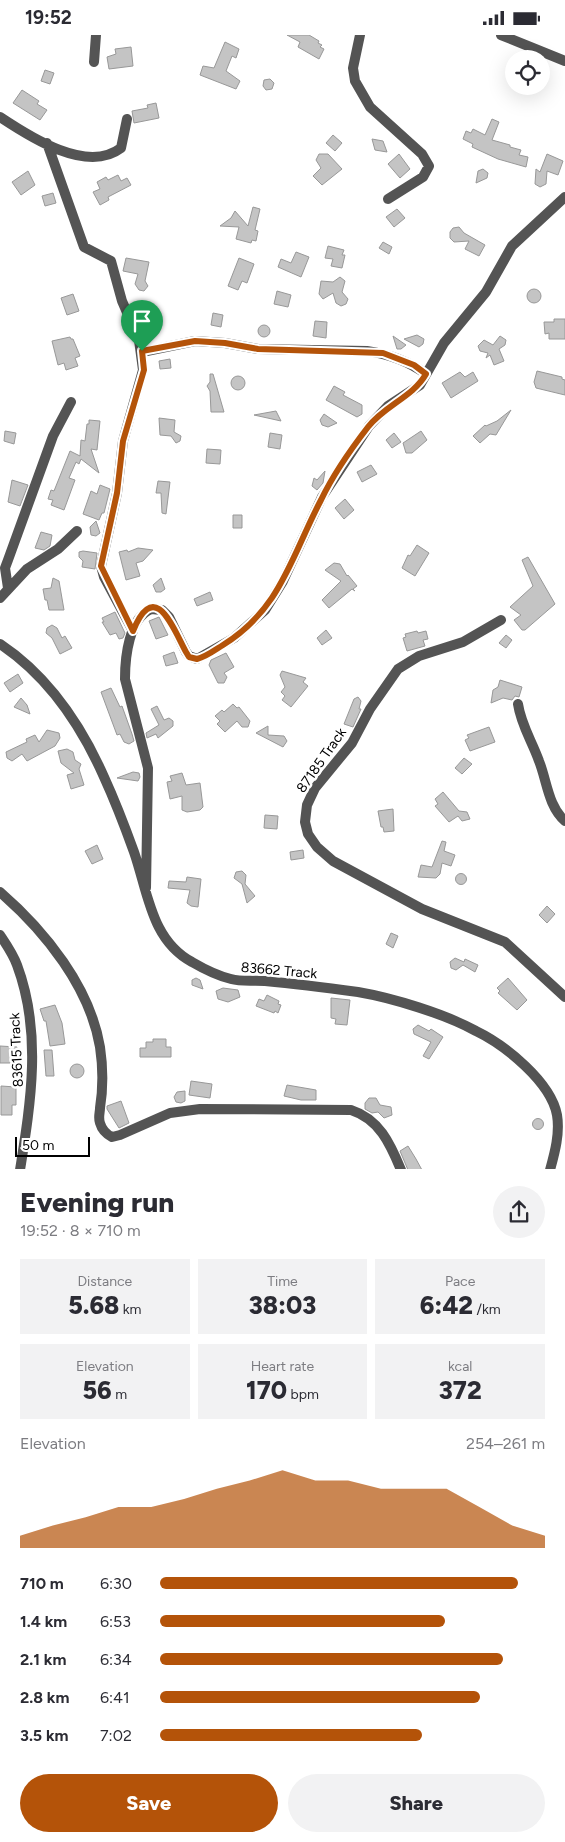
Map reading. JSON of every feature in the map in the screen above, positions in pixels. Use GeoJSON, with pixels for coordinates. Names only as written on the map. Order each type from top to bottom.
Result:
{"type":"FeatureCollection","features":[{"type":"Feature","properties":{"kind":"street"},"geometry":{"type":"LineString","coordinates":[[94,62],[96,35]]}},
{"type":"Feature","properties":{"kind":"street"},"geometry":{"type":"LineString","coordinates":[[360,35],[353,68],[359,90],[370,107],[422,154],[429,166],[423,177],[388,199]]}},
{"type":"Feature","properties":{"kind":"street"},"geometry":{"type":"LineString","coordinates":[[501,35],[565,61]]}},
{"type":"Feature","properties":{"kind":"street"},"geometry":{"type":"LineString","coordinates":[[0,117],[47,143],[73,155],[83,157],[113,153],[123,144],[127,119]]}},
{"type":"Feature","properties":{"kind":"street"},"geometry":{"type":"LineString","coordinates":[[47,143],[84,247],[108,258],[114,267],[122,301],[142,351],[144,370],[122,446],[117,493],[101,566],[133,631]]}},
{"type":"Feature","properties":{"kind":"street"},"geometry":{"type":"LineString","coordinates":[[146,888],[148,768],[125,679],[125,667],[138,618],[145,611],[157,608],[162,610],[168,617],[189,657],[197,659],[247,629],[274,596],[322,497],[368,426],[388,406],[420,385],[444,343],[486,292],[512,246],[565,197]]}},
{"type":"Feature","properties":{"kind":"street"},"geometry":{"type":"LineString","coordinates":[[142,351],[195,341],[225,343],[258,349],[367,351],[383,353],[398,358],[426,374]]}},
{"type":"Feature","properties":{"kind":"street"},"geometry":{"type":"LineString","coordinates":[[8,588],[6,568],[8,560],[53,436],[71,402]]}},
{"type":"Feature","properties":{"kind":"street"},"geometry":{"type":"LineString","coordinates":[[0,598],[27,569],[58,549],[77,531]]}},
{"type":"Feature","properties":{"kind":"street","name":"87185 Track"},"geometry":{"type":"LineString","coordinates":[[501,620],[463,642],[419,656],[398,669],[370,709],[352,743],[315,788],[307,805],[305,822],[308,834],[317,847],[333,861],[422,909],[505,941],[565,997]]}},
{"type":"Feature","properties":{"kind":"street","name":"83662 Track"},"geometry":{"type":"LineString","coordinates":[[0,644],[28,667],[70,712],[104,777],[146,888],[152,911],[168,944],[178,954],[211,972],[232,979],[265,981],[382,997],[476,1030],[509,1051],[550,1095],[557,1114],[558,1134],[550,1169]]}},
{"type":"Feature","properties":{"kind":"street"},"geometry":{"type":"LineString","coordinates":[[518,704],[522,724],[539,761],[553,806],[565,821]]}},
{"type":"Feature","properties":{"kind":"street"},"geometry":{"type":"LineString","coordinates":[[0,892],[49,943],[72,975],[86,1002],[99,1045],[102,1080],[99,1117],[107,1135],[112,1137],[120,1135],[170,1113],[200,1109],[350,1110],[368,1117],[380,1130],[401,1169]]}},
{"type":"Feature","properties":{"kind":"street","name":"83615 Track"},"geometry":{"type":"LineString","coordinates":[[0,935],[16,963],[25,989],[30,1022],[33,1067],[32,1093],[20,1169]]}},
{"type":"Feature","properties":{"kind":"building"},"geometry":{"type":"Polygon","coordinates":[[[287,35],[309,35],[319,41],[318,43],[322,45],[320,47],[324,49],[319,59],[298,47],[300,42],[287,35]]]}},
{"type":"Feature","properties":{"kind":"building"},"geometry":{"type":"Polygon","coordinates":[[[225,42],[239,49],[236,58],[232,56],[226,71],[240,81],[236,89],[200,75],[203,66],[214,68],[225,42]]]}},
{"type":"Feature","properties":{"kind":"building"},"geometry":{"type":"Polygon","coordinates":[[[131,47],[133,66],[109,69],[107,57],[116,54],[115,49],[131,47]]]}},
{"type":"Feature","properties":{"kind":"building"},"geometry":{"type":"Polygon","coordinates":[[[45,70],[54,73],[50,84],[41,81],[45,70]]]}},
{"type":"Feature","properties":{"kind":"building"},"geometry":{"type":"Polygon","coordinates":[[[270,79],[274,83],[272,89],[266,90],[263,86],[264,80],[270,79]]]}},
{"type":"Feature","properties":{"kind":"building"},"geometry":{"type":"Polygon","coordinates":[[[22,90],[39,101],[37,104],[47,110],[40,120],[13,103],[22,90]]]}},
{"type":"Feature","properties":{"kind":"building"},"geometry":{"type":"Polygon","coordinates":[[[156,103],[159,118],[134,123],[132,111],[148,108],[147,105],[156,103]]]}},
{"type":"Feature","properties":{"kind":"building"},"geometry":{"type":"Polygon","coordinates":[[[492,119],[499,122],[492,140],[521,150],[519,155],[528,157],[526,167],[498,159],[472,147],[473,144],[463,139],[466,131],[471,133],[473,129],[485,135],[492,119]]]}},
{"type":"Feature","properties":{"kind":"building"},"geometry":{"type":"Polygon","coordinates":[[[333,135],[342,143],[335,151],[326,143],[333,135]]]}},
{"type":"Feature","properties":{"kind":"building"},"geometry":{"type":"Polygon","coordinates":[[[372,139],[383,141],[387,152],[375,150],[372,139]]]}},
{"type":"Feature","properties":{"kind":"building"},"geometry":{"type":"Polygon","coordinates":[[[319,154],[328,154],[342,169],[322,185],[313,176],[321,168],[316,160],[319,154]]]}},
{"type":"Feature","properties":{"kind":"building"},"geometry":{"type":"Polygon","coordinates":[[[399,154],[410,169],[400,178],[388,164],[399,154]]]}},
{"type":"Feature","properties":{"kind":"building"},"geometry":{"type":"Polygon","coordinates":[[[547,154],[563,161],[558,175],[547,171],[546,184],[540,187],[535,184],[536,169],[540,172],[547,154]]]}},
{"type":"Feature","properties":{"kind":"building"},"geometry":{"type":"Polygon","coordinates":[[[483,169],[488,173],[487,178],[476,183],[478,171],[483,169]]]}},
{"type":"Feature","properties":{"kind":"building"},"geometry":{"type":"Polygon","coordinates":[[[28,171],[35,185],[21,195],[12,182],[28,171]]]}},
{"type":"Feature","properties":{"kind":"building"},"geometry":{"type":"Polygon","coordinates":[[[118,175],[121,181],[127,178],[131,185],[108,197],[109,200],[100,205],[93,192],[100,189],[97,182],[106,177],[108,180],[118,175]]]}},
{"type":"Feature","properties":{"kind":"building"},"geometry":{"type":"Polygon","coordinates":[[[53,193],[56,203],[45,206],[42,196],[53,193]]]}},
{"type":"Feature","properties":{"kind":"building"},"geometry":{"type":"Polygon","coordinates":[[[253,207],[260,209],[255,230],[258,231],[256,241],[252,240],[251,243],[236,239],[239,227],[220,226],[231,218],[235,211],[248,226],[253,207]]]}},
{"type":"Feature","properties":{"kind":"building"},"geometry":{"type":"Polygon","coordinates":[[[397,209],[405,218],[394,227],[386,217],[397,209]]]}},
{"type":"Feature","properties":{"kind":"building"},"geometry":{"type":"Polygon","coordinates":[[[459,227],[464,233],[485,245],[479,256],[465,249],[469,241],[454,242],[450,238],[450,232],[453,228],[459,227]]]}},
{"type":"Feature","properties":{"kind":"building"},"geometry":{"type":"Polygon","coordinates":[[[383,242],[392,247],[389,254],[379,248],[383,242]]]}},
{"type":"Feature","properties":{"kind":"building"},"geometry":{"type":"Polygon","coordinates":[[[328,246],[344,250],[342,255],[345,255],[342,268],[331,266],[333,259],[325,258],[328,246]]]}},
{"type":"Feature","properties":{"kind":"building"},"geometry":{"type":"Polygon","coordinates":[[[296,252],[309,257],[301,277],[278,267],[281,259],[291,263],[296,252]]]}},
{"type":"Feature","properties":{"kind":"building"},"geometry":{"type":"Polygon","coordinates":[[[126,258],[149,262],[145,281],[148,286],[144,291],[139,290],[135,284],[138,274],[123,271],[126,258]]]}},
{"type":"Feature","properties":{"kind":"building"},"geometry":{"type":"Polygon","coordinates":[[[239,258],[254,264],[247,283],[242,281],[238,290],[228,286],[239,258]]]}},
{"type":"Feature","properties":{"kind":"building"},"geometry":{"type":"Polygon","coordinates":[[[340,277],[345,281],[342,292],[348,299],[346,304],[341,306],[336,303],[333,293],[323,299],[319,294],[321,281],[333,282],[340,277]]]}},
{"type":"Feature","properties":{"kind":"building"},"geometry":{"type":"Polygon","coordinates":[[[531,289],[537,289],[541,296],[537,303],[531,303],[527,299],[527,293],[531,289]]]}},
{"type":"Feature","properties":{"kind":"building"},"geometry":{"type":"Polygon","coordinates":[[[277,291],[291,295],[288,307],[274,304],[277,291]]]}},
{"type":"Feature","properties":{"kind":"building"},"geometry":{"type":"Polygon","coordinates":[[[73,294],[79,311],[67,315],[61,298],[73,294]]]}},
{"type":"Feature","properties":{"kind":"building"},"geometry":{"type":"Polygon","coordinates":[[[213,313],[223,315],[221,327],[211,325],[213,313]]]}},
{"type":"Feature","properties":{"kind":"building"},"geometry":{"type":"Polygon","coordinates":[[[554,319],[565,319],[565,339],[549,339],[549,333],[545,334],[544,322],[554,322],[554,319]]]}},
{"type":"Feature","properties":{"kind":"building"},"geometry":{"type":"Polygon","coordinates":[[[315,321],[327,322],[326,338],[313,336],[315,321]]]}},
{"type":"Feature","properties":{"kind":"building"},"geometry":{"type":"Polygon","coordinates":[[[266,325],[269,326],[269,336],[262,337],[259,336],[258,329],[259,326],[266,325]]]}},
{"type":"Feature","properties":{"kind":"building"},"geometry":{"type":"Polygon","coordinates":[[[417,335],[424,339],[423,344],[419,347],[404,339],[417,335]]]}},
{"type":"Feature","properties":{"kind":"building"},"geometry":{"type":"Polygon","coordinates":[[[393,336],[406,345],[401,349],[397,349],[393,336]]]}},
{"type":"Feature","properties":{"kind":"building"},"geometry":{"type":"Polygon","coordinates":[[[500,336],[506,340],[505,345],[499,349],[504,361],[494,365],[490,355],[486,358],[488,353],[480,351],[478,346],[484,340],[493,345],[500,336]]]}},
{"type":"Feature","properties":{"kind":"building"},"geometry":{"type":"Polygon","coordinates":[[[70,337],[73,339],[80,356],[75,358],[78,366],[66,370],[64,363],[58,365],[52,341],[70,337]]]}},
{"type":"Feature","properties":{"kind":"building"},"geometry":{"type":"Polygon","coordinates":[[[170,359],[171,368],[160,369],[159,361],[170,359]]]}},
{"type":"Feature","properties":{"kind":"building"},"geometry":{"type":"Polygon","coordinates":[[[537,371],[562,377],[565,380],[565,395],[536,388],[534,382],[537,371]]]}},
{"type":"Feature","properties":{"kind":"building"},"geometry":{"type":"Polygon","coordinates":[[[460,372],[465,377],[473,372],[478,381],[451,398],[442,383],[460,372]]]}},
{"type":"Feature","properties":{"kind":"building"},"geometry":{"type":"Polygon","coordinates":[[[210,374],[213,374],[224,412],[211,412],[210,391],[207,386],[210,382],[210,374]]]}},
{"type":"Feature","properties":{"kind":"building"},"geometry":{"type":"Polygon","coordinates":[[[235,376],[241,376],[245,383],[241,390],[235,390],[231,386],[231,380],[235,376]]]}},
{"type":"Feature","properties":{"kind":"building"},"geometry":{"type":"Polygon","coordinates":[[[334,386],[345,392],[343,395],[362,405],[362,414],[357,417],[326,400],[334,386]]]}},
{"type":"Feature","properties":{"kind":"building"},"geometry":{"type":"Polygon","coordinates":[[[511,410],[496,435],[490,434],[480,443],[473,436],[485,425],[497,421],[511,410]]]}},
{"type":"Feature","properties":{"kind":"building"},"geometry":{"type":"Polygon","coordinates":[[[276,411],[281,421],[254,415],[276,411]]]}},
{"type":"Feature","properties":{"kind":"building"},"geometry":{"type":"Polygon","coordinates":[[[324,414],[337,423],[328,427],[322,425],[320,420],[324,414]]]}},
{"type":"Feature","properties":{"kind":"building"},"geometry":{"type":"Polygon","coordinates":[[[159,418],[175,420],[174,432],[181,436],[180,441],[176,443],[171,436],[160,435],[159,418]]]}},
{"type":"Feature","properties":{"kind":"building"},"geometry":{"type":"Polygon","coordinates":[[[89,420],[100,421],[97,450],[91,449],[99,473],[81,459],[79,464],[76,462],[69,478],[75,480],[64,510],[51,505],[53,500],[48,499],[51,490],[54,491],[70,451],[80,456],[81,440],[85,441],[89,420]]]}},
{"type":"Feature","properties":{"kind":"building"},"geometry":{"type":"Polygon","coordinates":[[[5,431],[16,433],[14,444],[4,441],[5,431]]]}},
{"type":"Feature","properties":{"kind":"building"},"geometry":{"type":"Polygon","coordinates":[[[421,431],[427,440],[412,453],[406,453],[403,443],[421,431]]]}},
{"type":"Feature","properties":{"kind":"building"},"geometry":{"type":"Polygon","coordinates":[[[270,433],[282,435],[280,449],[268,447],[270,433]]]}},
{"type":"Feature","properties":{"kind":"building"},"geometry":{"type":"Polygon","coordinates":[[[394,433],[401,442],[392,448],[386,440],[394,433]]]}},
{"type":"Feature","properties":{"kind":"building"},"geometry":{"type":"Polygon","coordinates":[[[207,449],[221,450],[220,464],[206,463],[207,449]]]}},
{"type":"Feature","properties":{"kind":"building"},"geometry":{"type":"Polygon","coordinates":[[[371,465],[377,474],[362,482],[357,472],[371,465]]]}},
{"type":"Feature","properties":{"kind":"building"},"geometry":{"type":"Polygon","coordinates":[[[325,471],[323,483],[317,490],[312,486],[314,478],[317,480],[325,471]]]}},
{"type":"Feature","properties":{"kind":"building"},"geometry":{"type":"Polygon","coordinates":[[[12,480],[28,485],[20,506],[8,502],[12,480]]]}},
{"type":"Feature","properties":{"kind":"building"},"geometry":{"type":"Polygon","coordinates":[[[158,481],[170,482],[166,514],[162,513],[161,493],[156,493],[158,481]]]}},
{"type":"Feature","properties":{"kind":"building"},"geometry":{"type":"Polygon","coordinates":[[[100,485],[110,489],[104,513],[102,513],[99,520],[83,514],[91,491],[97,494],[100,485]]]}},
{"type":"Feature","properties":{"kind":"building"},"geometry":{"type":"Polygon","coordinates":[[[345,499],[354,510],[344,519],[335,508],[345,499]]]}},
{"type":"Feature","properties":{"kind":"building"},"geometry":{"type":"Polygon","coordinates":[[[233,515],[242,515],[242,528],[233,528],[233,515]]]}},
{"type":"Feature","properties":{"kind":"building"},"geometry":{"type":"Polygon","coordinates":[[[96,521],[100,533],[96,536],[91,535],[90,527],[96,521]]]}},
{"type":"Feature","properties":{"kind":"building"},"geometry":{"type":"Polygon","coordinates":[[[41,532],[52,535],[50,546],[44,550],[35,548],[41,532]]]}},
{"type":"Feature","properties":{"kind":"building"},"geometry":{"type":"Polygon","coordinates":[[[417,545],[429,553],[415,576],[402,568],[408,555],[410,556],[417,545]]]}},
{"type":"Feature","properties":{"kind":"building"},"geometry":{"type":"Polygon","coordinates":[[[138,548],[153,550],[143,561],[136,563],[140,576],[126,580],[119,552],[127,550],[128,552],[138,548]]]}},
{"type":"Feature","properties":{"kind":"building"},"geometry":{"type":"Polygon","coordinates":[[[79,552],[97,553],[95,569],[82,567],[83,561],[79,557],[79,552]]]}},
{"type":"Feature","properties":{"kind":"building"},"geometry":{"type":"Polygon","coordinates":[[[528,557],[555,604],[525,630],[522,630],[514,620],[521,615],[510,607],[533,586],[522,560],[528,557]]]}},
{"type":"Feature","properties":{"kind":"building"},"geometry":{"type":"Polygon","coordinates":[[[334,563],[340,564],[347,576],[357,586],[353,589],[355,591],[352,589],[329,608],[322,600],[341,581],[325,570],[334,563]]]}},
{"type":"Feature","properties":{"kind":"building"},"geometry":{"type":"Polygon","coordinates":[[[53,578],[59,581],[64,610],[49,610],[47,600],[45,600],[43,589],[51,588],[53,578]]]}},
{"type":"Feature","properties":{"kind":"building"},"geometry":{"type":"Polygon","coordinates":[[[161,578],[165,589],[161,592],[156,592],[153,585],[161,578]]]}},
{"type":"Feature","properties":{"kind":"building"},"geometry":{"type":"Polygon","coordinates":[[[210,592],[213,600],[197,606],[194,599],[210,592]]]}},
{"type":"Feature","properties":{"kind":"building"},"geometry":{"type":"Polygon","coordinates":[[[115,612],[125,633],[123,638],[119,639],[116,633],[110,635],[102,622],[104,622],[102,618],[115,612]]]}},
{"type":"Feature","properties":{"kind":"building"},"geometry":{"type":"Polygon","coordinates":[[[159,617],[168,635],[156,639],[149,621],[159,617]]]}},
{"type":"Feature","properties":{"kind":"building"},"geometry":{"type":"Polygon","coordinates":[[[52,625],[57,628],[62,638],[65,636],[72,648],[60,654],[52,638],[46,633],[47,628],[52,625]]]}},
{"type":"Feature","properties":{"kind":"building"},"geometry":{"type":"Polygon","coordinates":[[[326,630],[332,638],[322,645],[317,638],[326,630]]]}},
{"type":"Feature","properties":{"kind":"building"},"geometry":{"type":"Polygon","coordinates":[[[417,631],[418,633],[426,631],[428,639],[423,640],[425,646],[407,651],[403,638],[406,637],[405,634],[417,631]]]}},
{"type":"Feature","properties":{"kind":"building"},"geometry":{"type":"Polygon","coordinates":[[[506,635],[512,640],[506,648],[499,643],[506,635]]]}},
{"type":"Feature","properties":{"kind":"building"},"geometry":{"type":"Polygon","coordinates":[[[174,652],[178,663],[166,666],[163,656],[174,652]]]}},
{"type":"Feature","properties":{"kind":"building"},"geometry":{"type":"Polygon","coordinates":[[[226,653],[234,667],[224,673],[227,677],[224,683],[218,683],[209,665],[211,660],[226,653]]]}},
{"type":"Feature","properties":{"kind":"building"},"geometry":{"type":"Polygon","coordinates":[[[282,671],[306,678],[303,682],[308,686],[291,707],[282,700],[285,696],[281,692],[285,687],[280,675],[282,671]]]}},
{"type":"Feature","properties":{"kind":"building"},"geometry":{"type":"Polygon","coordinates":[[[18,674],[23,683],[10,692],[4,683],[18,674]]]}},
{"type":"Feature","properties":{"kind":"building"},"geometry":{"type":"Polygon","coordinates":[[[500,680],[522,687],[519,697],[515,696],[512,700],[503,698],[491,703],[493,690],[498,687],[500,680]]]}},
{"type":"Feature","properties":{"kind":"building"},"geometry":{"type":"Polygon","coordinates":[[[111,688],[120,707],[122,706],[132,734],[134,741],[129,744],[124,742],[120,734],[117,735],[101,692],[111,688]]]}},
{"type":"Feature","properties":{"kind":"building"},"geometry":{"type":"Polygon","coordinates":[[[358,697],[361,701],[359,709],[361,709],[353,727],[344,724],[354,699],[358,697]]]}},
{"type":"Feature","properties":{"kind":"building"},"geometry":{"type":"Polygon","coordinates":[[[21,698],[27,705],[30,714],[14,707],[21,698]]]}},
{"type":"Feature","properties":{"kind":"building"},"geometry":{"type":"Polygon","coordinates":[[[233,704],[237,708],[239,707],[250,721],[248,727],[242,727],[237,721],[225,732],[217,724],[220,721],[215,716],[222,710],[224,712],[233,704]]]}},
{"type":"Feature","properties":{"kind":"building"},"geometry":{"type":"Polygon","coordinates":[[[157,706],[164,720],[169,718],[173,721],[173,726],[158,738],[156,734],[147,738],[146,733],[159,725],[151,709],[157,706]]]}},
{"type":"Feature","properties":{"kind":"building"},"geometry":{"type":"Polygon","coordinates":[[[268,726],[268,735],[284,736],[287,741],[283,747],[256,733],[268,726]]]}},
{"type":"Feature","properties":{"kind":"building"},"geometry":{"type":"Polygon","coordinates":[[[489,727],[495,742],[470,751],[465,740],[469,738],[467,735],[489,727]]]}},
{"type":"Feature","properties":{"kind":"building"},"geometry":{"type":"Polygon","coordinates":[[[47,730],[59,733],[60,738],[55,746],[27,761],[22,754],[12,761],[7,758],[6,752],[27,742],[26,739],[35,735],[39,742],[47,730]]]}},
{"type":"Feature","properties":{"kind":"building"},"geometry":{"type":"Polygon","coordinates":[[[67,749],[73,752],[75,760],[81,764],[79,769],[84,785],[71,789],[67,775],[74,773],[61,763],[58,751],[67,749]]]}},
{"type":"Feature","properties":{"kind":"building"},"geometry":{"type":"Polygon","coordinates":[[[464,758],[472,764],[462,774],[455,768],[464,758]]]}},
{"type":"Feature","properties":{"kind":"building"},"geometry":{"type":"Polygon","coordinates":[[[133,772],[139,773],[138,781],[117,778],[133,772]]]}},
{"type":"Feature","properties":{"kind":"building"},"geometry":{"type":"Polygon","coordinates":[[[182,773],[186,785],[200,783],[203,807],[200,810],[187,812],[182,810],[182,796],[170,799],[167,782],[172,781],[170,776],[182,773]]]}},
{"type":"Feature","properties":{"kind":"building"},"geometry":{"type":"Polygon","coordinates":[[[443,792],[459,811],[467,812],[470,819],[462,821],[458,816],[449,822],[435,806],[438,804],[435,799],[443,792]]]}},
{"type":"Feature","properties":{"kind":"building"},"geometry":{"type":"Polygon","coordinates":[[[393,809],[394,831],[384,832],[383,827],[381,827],[378,811],[393,809]]]}},
{"type":"Feature","properties":{"kind":"building"},"geometry":{"type":"Polygon","coordinates":[[[265,815],[278,816],[277,829],[264,828],[265,815]]]}},
{"type":"Feature","properties":{"kind":"building"},"geometry":{"type":"Polygon","coordinates":[[[442,841],[446,842],[444,851],[455,855],[451,866],[442,863],[440,874],[436,878],[418,877],[421,865],[432,867],[442,841]]]}},
{"type":"Feature","properties":{"kind":"building"},"geometry":{"type":"Polygon","coordinates":[[[97,845],[103,859],[92,864],[85,851],[97,845]]]}},
{"type":"Feature","properties":{"kind":"building"},"geometry":{"type":"Polygon","coordinates":[[[303,850],[304,858],[291,860],[290,852],[303,850]]]}},
{"type":"Feature","properties":{"kind":"building"},"geometry":{"type":"Polygon","coordinates":[[[242,871],[246,875],[245,884],[255,896],[247,903],[242,884],[234,878],[236,872],[242,871]]]}},
{"type":"Feature","properties":{"kind":"building"},"geometry":{"type":"Polygon","coordinates":[[[461,873],[467,879],[461,885],[455,879],[461,873]]]}},
{"type":"Feature","properties":{"kind":"building"},"geometry":{"type":"Polygon","coordinates":[[[187,877],[201,879],[198,907],[187,903],[190,890],[168,888],[169,881],[186,882],[187,877]]]}},
{"type":"Feature","properties":{"kind":"building"},"geometry":{"type":"Polygon","coordinates":[[[547,906],[555,914],[547,923],[539,915],[547,906]]]}},
{"type":"Feature","properties":{"kind":"building"},"geometry":{"type":"Polygon","coordinates":[[[391,933],[398,936],[393,948],[386,944],[391,933]]]}},
{"type":"Feature","properties":{"kind":"building"},"geometry":{"type":"Polygon","coordinates":[[[455,958],[464,962],[465,959],[478,965],[475,972],[463,965],[456,970],[451,968],[450,962],[455,958]]]}},
{"type":"Feature","properties":{"kind":"building"},"geometry":{"type":"Polygon","coordinates":[[[196,978],[200,980],[203,989],[192,985],[192,980],[196,978]]]}},
{"type":"Feature","properties":{"kind":"building"},"geometry":{"type":"Polygon","coordinates":[[[508,978],[527,1000],[517,1010],[498,993],[500,991],[497,988],[508,978]]]}},
{"type":"Feature","properties":{"kind":"building"},"geometry":{"type":"Polygon","coordinates":[[[223,988],[238,990],[240,997],[228,1002],[218,999],[216,991],[223,988]]]}},
{"type":"Feature","properties":{"kind":"building"},"geometry":{"type":"Polygon","coordinates":[[[267,995],[279,1001],[278,1004],[281,1005],[278,1013],[256,1006],[259,999],[264,1001],[267,995]]]}},
{"type":"Feature","properties":{"kind":"building"},"geometry":{"type":"Polygon","coordinates":[[[331,998],[350,1000],[347,1025],[335,1024],[336,1019],[331,1018],[331,998]]]}},
{"type":"Feature","properties":{"kind":"building"},"geometry":{"type":"Polygon","coordinates":[[[55,1005],[62,1023],[65,1044],[50,1046],[46,1021],[44,1021],[40,1009],[55,1005]]]}},
{"type":"Feature","properties":{"kind":"building"},"geometry":{"type":"Polygon","coordinates":[[[418,1025],[429,1031],[431,1029],[443,1037],[429,1059],[423,1056],[431,1042],[414,1034],[413,1029],[418,1025]]]}},
{"type":"Feature","properties":{"kind":"building"},"geometry":{"type":"Polygon","coordinates":[[[153,1039],[166,1039],[166,1047],[171,1047],[171,1057],[140,1057],[140,1048],[146,1048],[146,1042],[153,1042],[153,1039]]]}},
{"type":"Feature","properties":{"kind":"building"},"geometry":{"type":"Polygon","coordinates":[[[0,1046],[17,1047],[16,1058],[13,1057],[13,1063],[0,1063],[0,1046]]]}},
{"type":"Feature","properties":{"kind":"building"},"geometry":{"type":"Polygon","coordinates":[[[44,1050],[52,1050],[54,1076],[46,1076],[44,1050]]]}},
{"type":"Feature","properties":{"kind":"building"},"geometry":{"type":"Polygon","coordinates":[[[74,1064],[80,1064],[84,1071],[80,1078],[74,1078],[70,1074],[70,1068],[74,1064]]]}},
{"type":"Feature","properties":{"kind":"building"},"geometry":{"type":"Polygon","coordinates":[[[191,1081],[212,1084],[210,1098],[189,1095],[191,1081]]]}},
{"type":"Feature","properties":{"kind":"building"},"geometry":{"type":"Polygon","coordinates":[[[287,1085],[316,1090],[316,1100],[301,1100],[284,1096],[287,1085]]]}},
{"type":"Feature","properties":{"kind":"building"},"geometry":{"type":"Polygon","coordinates":[[[1,1086],[16,1087],[16,1105],[12,1105],[12,1115],[1,1115],[1,1086]]]}},
{"type":"Feature","properties":{"kind":"building"},"geometry":{"type":"Polygon","coordinates":[[[185,1091],[185,1101],[181,1103],[176,1102],[174,1097],[177,1092],[185,1091]]]}},
{"type":"Feature","properties":{"kind":"building"},"geometry":{"type":"Polygon","coordinates":[[[369,1098],[376,1098],[380,1105],[391,1107],[392,1115],[384,1118],[378,1112],[372,1113],[365,1109],[365,1103],[369,1098]]]}},
{"type":"Feature","properties":{"kind":"building"},"geometry":{"type":"Polygon","coordinates":[[[121,1101],[129,1123],[119,1128],[107,1106],[121,1101]]]}},
{"type":"Feature","properties":{"kind":"building"},"geometry":{"type":"Polygon","coordinates":[[[536,1119],[540,1119],[543,1124],[542,1128],[536,1129],[533,1126],[533,1122],[536,1119]]]}},
{"type":"Feature","properties":{"kind":"building"},"geometry":{"type":"Polygon","coordinates":[[[408,1146],[421,1169],[408,1169],[400,1151],[408,1146]]]}},
{"type":"Feature","properties":{"kind":"route"},"geometry":{"type":"LineString","coordinates":[[195,341],[225,343],[258,349],[367,351],[383,353],[398,358],[414,365],[426,374],[420,385],[388,406],[368,426],[322,497],[283,581],[265,610],[247,629],[197,659],[189,657],[166,613],[162,610],[157,608],[145,611],[138,618],[133,631],[104,577],[101,566],[101,557],[117,493],[123,441],[144,370],[142,351],[174,343],[195,341]]}}]}
